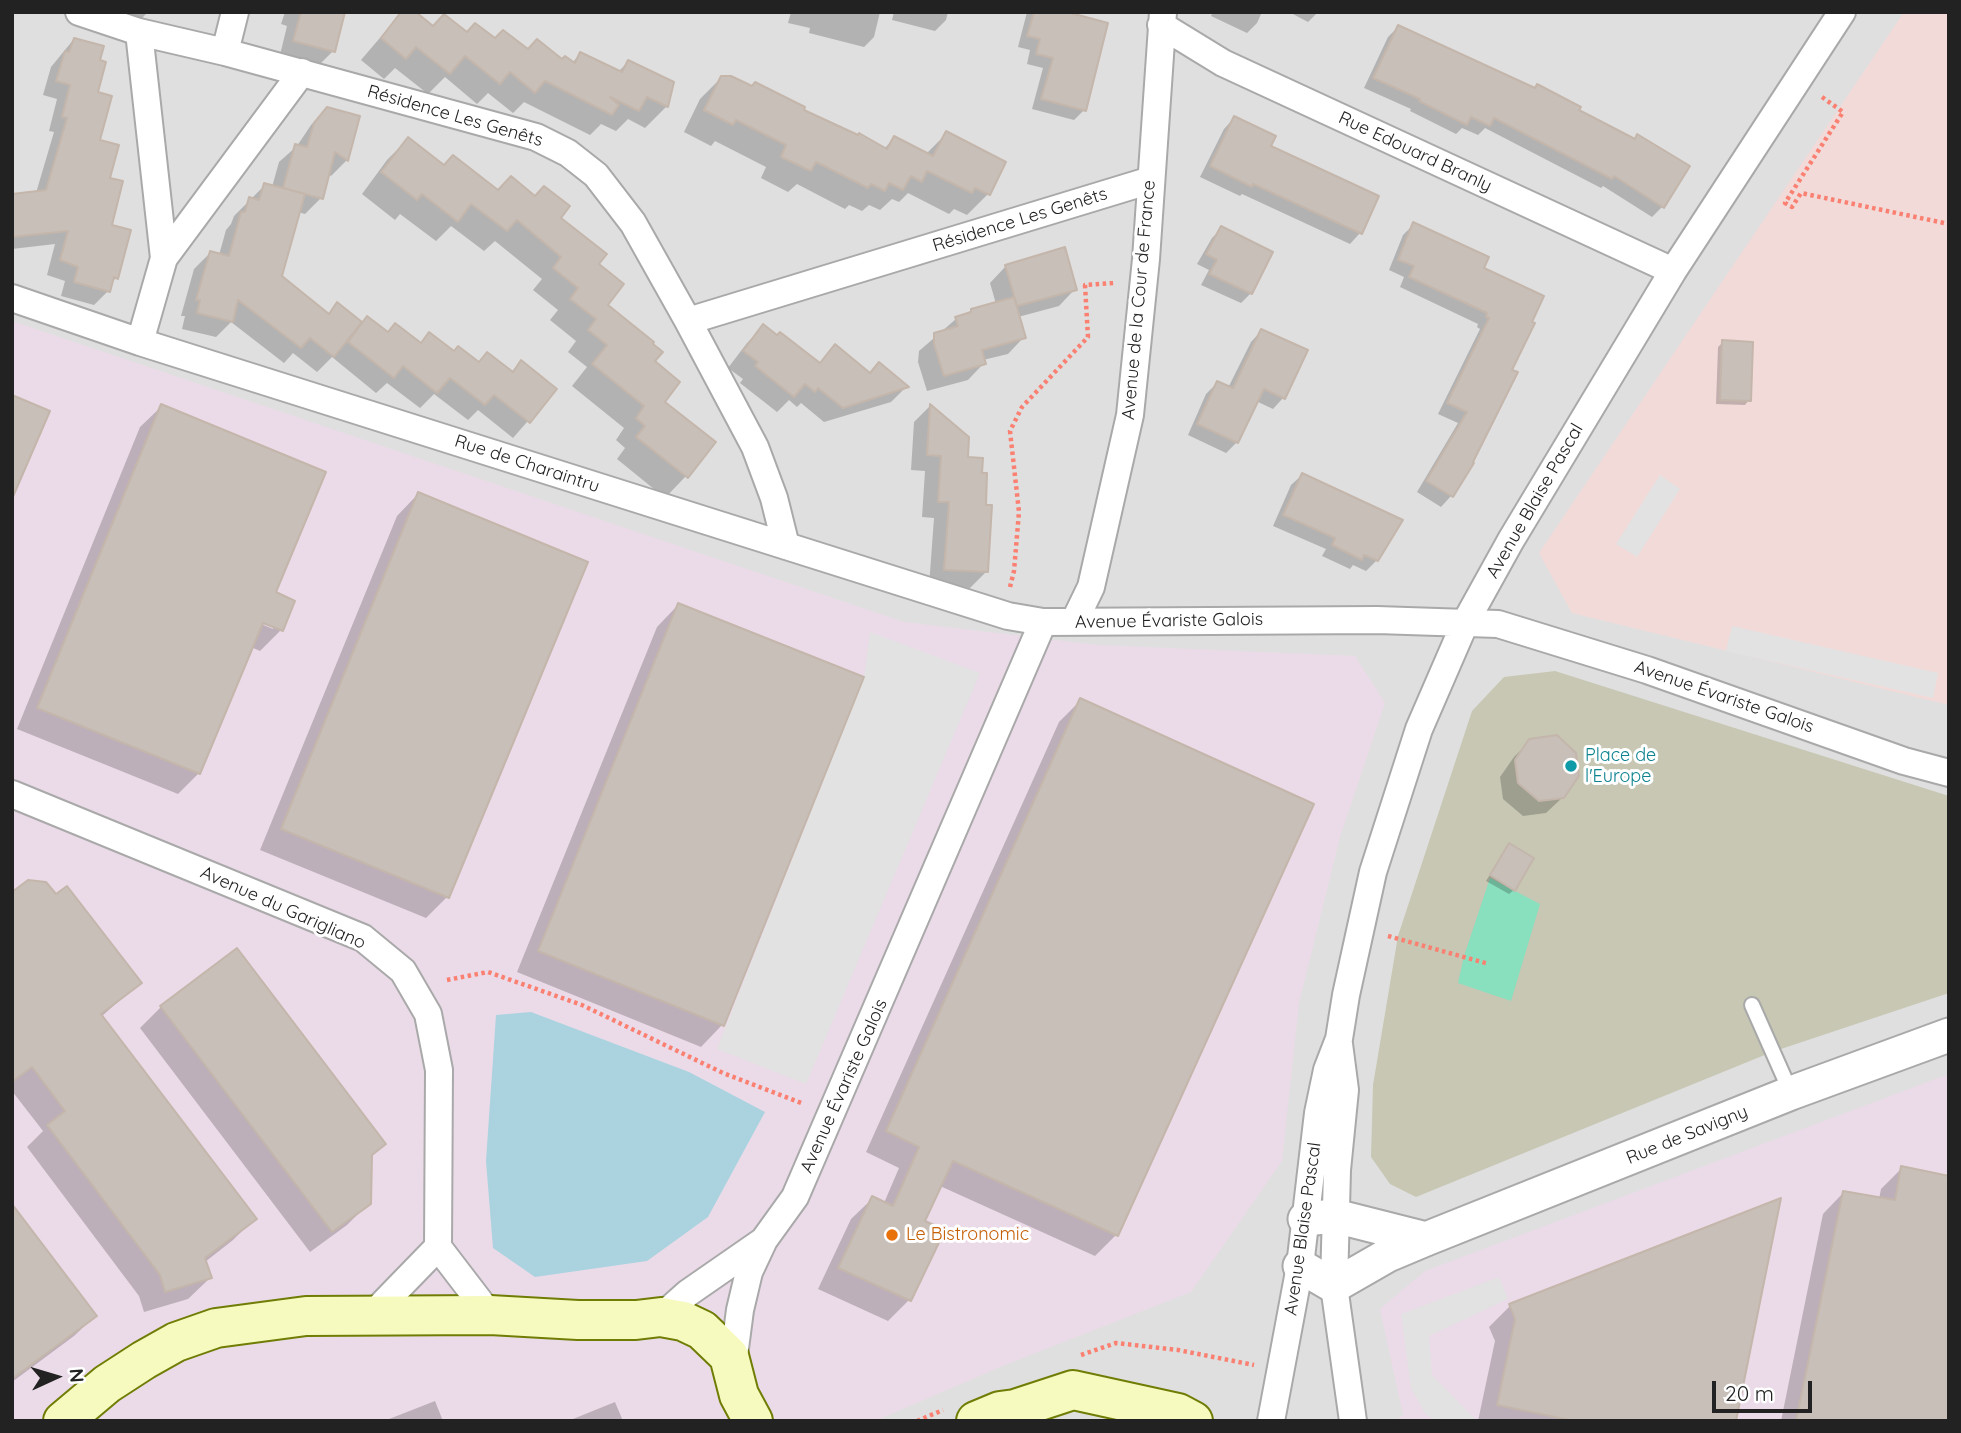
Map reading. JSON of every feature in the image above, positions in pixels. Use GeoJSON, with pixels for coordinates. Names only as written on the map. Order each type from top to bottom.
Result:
{"type":"FeatureCollection","features":[{"type":"Feature","properties":{"kind":"main road","name":"Avenue Évariste Galois"},"geometry":{"type":"LineString","coordinates":[[63,1421],[107,1384],[176,1342],[216,1328],[306,1316],[490,1315],[578,1320],[661,1317],[683,1321],[702,1329],[729,1356],[744,1405]]}},
{"type":"Feature","properties":{"kind":"main road"},"geometry":{"type":"LineString","coordinates":[[976,1421],[1000,1411],[1030,1415],[1073,1390],[1178,1413],[1193,1421]]}},
{"type":"Feature","properties":{"kind":"street","name":"Résidence Les Genêts"},"geometry":{"type":"LineString","coordinates":[[79,12],[139,32],[302,72],[536,137],[568,153],[596,175],[633,223],[688,321],[755,447],[774,498],[786,546]]}},
{"type":"Feature","properties":{"kind":"street"},"geometry":{"type":"LineString","coordinates":[[225,52],[235,12]]}},
{"type":"Feature","properties":{"kind":"street","name":"Avenue Blaise Pascal"},"geometry":{"type":"LineString","coordinates":[[1272,1421],[1300,1266],[1320,1217],[1345,1090],[1339,1039],[1361,925],[1373,872],[1419,729],[1465,623],[1511,540],[1672,271],[1842,12]]}},
{"type":"Feature","properties":{"kind":"street","name":"Avenue de la Cour de France"},"geometry":{"type":"LineString","coordinates":[[1074,622],[1091,587],[1130,415],[1146,259],[1162,19]]}},
{"type":"Feature","properties":{"kind":"street","name":"Rue Edouard Branly"},"geometry":{"type":"LineString","coordinates":[[1162,19],[1223,63],[1672,271]]}},
{"type":"Feature","properties":{"kind":"street"},"geometry":{"type":"LineString","coordinates":[[139,32],[164,258]]}},
{"type":"Feature","properties":{"kind":"street"},"geometry":{"type":"LineString","coordinates":[[140,342],[164,258],[302,72]]}},
{"type":"Feature","properties":{"kind":"street","name":"Résidence Les Genêts"},"geometry":{"type":"LineString","coordinates":[[688,321],[1151,180]]}},
{"type":"Feature","properties":{"kind":"street","name":"Rue de Charaintru"},"geometry":{"type":"LineString","coordinates":[[12,298],[140,342],[1008,616],[1043,622]]}},
{"type":"Feature","properties":{"kind":"street","name":"Avenue Évariste Galois"},"geometry":{"type":"LineString","coordinates":[[661,1317],[688,1293],[764,1240],[782,1219],[795,1197],[1043,622],[1377,620],[1498,624],[1647,670],[1904,761],[1949,773]]}},
{"type":"Feature","properties":{"kind":"street","name":"Avenue du Garigliano"},"geometry":{"type":"LineString","coordinates":[[12,794],[363,938],[402,971],[428,1014],[439,1070],[439,1247]]}},
{"type":"Feature","properties":{"kind":"street","name":"Rue de Savigny"},"geometry":{"type":"LineString","coordinates":[[1334,1286],[1388,1255],[1426,1239],[1791,1093],[1949,1035]]}},
{"type":"Feature","properties":{"kind":"street"},"geometry":{"type":"LineString","coordinates":[[1320,1217],[1426,1239]]}},
{"type":"Feature","properties":{"kind":"street","name":"Avenue Blaise Pascal"},"geometry":{"type":"LineString","coordinates":[[1320,1217],[1334,1286],[1350,1417]]}},
{"type":"Feature","properties":{"kind":"street","name":"Avenue Évariste Galois"},"geometry":{"type":"LineString","coordinates":[[744,1405],[740,1310],[749,1272],[764,1240]]}},
{"type":"Feature","properties":{"kind":"street"},"geometry":{"type":"LineString","coordinates":[[370,1317],[439,1247],[490,1315]]}},
{"type":"Feature","properties":{"kind":"street"},"geometry":{"type":"LineString","coordinates":[[1300,1266],[1334,1286]]}},
{"type":"Feature","properties":{"kind":"lane"},"geometry":{"type":"LineString","coordinates":[[1752,1005],[1791,1093]]}},
{"type":"Feature","properties":{"kind":"path"},"geometry":{"type":"LineString","coordinates":[[1797,80],[1843,112],[1785,203],[1792,207],[1801,192],[1949,223]]}},
{"type":"Feature","properties":{"kind":"path"},"geometry":{"type":"LineString","coordinates":[[1008,616],[1008,595],[1014,571],[1019,512],[1010,431],[1022,407],[1088,337],[1085,285],[1122,282],[1146,259]]}},
{"type":"Feature","properties":{"kind":"path"},"geometry":{"type":"LineString","coordinates":[[1361,925],[1389,937],[1489,964]]}},
{"type":"Feature","properties":{"kind":"path"},"geometry":{"type":"LineString","coordinates":[[447,980],[488,972],[582,1004],[723,1073],[831,1114]]}},
{"type":"Feature","properties":{"kind":"shaded area"},"geometry":{"type":"Polygon","coordinates":[[[12,12],[1949,12],[1949,1421],[12,1421],[12,12]]]}},
{"type":"Feature","properties":{"kind":"shaded area"},"geometry":{"type":"Polygon","coordinates":[[[1904,12],[1949,12],[1949,705],[1572,613],[1539,553],[1904,12]]]}},
{"type":"Feature","properties":{"kind":"shaded area"},"geometry":{"type":"Polygon","coordinates":[[[12,321],[904,622],[1098,645],[1355,656],[1385,703],[1340,837],[1299,1003],[1282,1161],[1191,1292],[1005,1365],[875,1421],[12,1421],[12,321]]]}},
{"type":"Feature","properties":{"kind":"shaded area"},"geometry":{"type":"Polygon","coordinates":[[[1660,475],[1680,489],[1637,557],[1616,544],[1660,475]]]}},
{"type":"Feature","properties":{"kind":"shaded area"},"geometry":{"type":"Polygon","coordinates":[[[1732,626],[1938,673],[1933,698],[1726,651],[1732,626]]]}},
{"type":"Feature","properties":{"kind":"shaded area"},"geometry":{"type":"Polygon","coordinates":[[[870,632],[980,673],[806,1084],[717,1049],[864,677],[870,632]]]}},
{"type":"Feature","properties":{"kind":"shaded area","name":"Place de l'Europe"},"geometry":{"type":"Polygon","coordinates":[[[1555,671],[1949,796],[1949,993],[1772,1052],[1416,1197],[1390,1184],[1371,1157],[1373,1085],[1398,936],[1472,711],[1504,677],[1555,671]]]}},
{"type":"Feature","properties":{"kind":"shaded area"},"geometry":{"type":"Polygon","coordinates":[[[1949,1074],[1949,1421],[1395,1421],[1403,1415],[1380,1309],[1425,1271],[1949,1074]]]}},
{"type":"Feature","properties":{"kind":"shaded area"},"geometry":{"type":"Polygon","coordinates":[[[1499,1277],[1508,1299],[1429,1336],[1432,1375],[1477,1421],[1435,1421],[1425,1413],[1411,1388],[1401,1314],[1499,1277]]]}},
{"type":"Feature","properties":{"kind":"green space"},"geometry":{"type":"Polygon","coordinates":[[[1490,878],[1540,904],[1511,1001],[1458,983],[1464,956],[1490,878]]]}},
{"type":"Feature","properties":{"kind":"water"},"geometry":{"type":"Polygon","coordinates":[[[531,1012],[689,1072],[765,1112],[708,1217],[647,1261],[535,1277],[493,1248],[486,1161],[496,1015],[531,1012]]]}},
{"type":"Feature","properties":{"kind":"building"},"geometry":{"type":"Polygon","coordinates":[[[301,12],[345,12],[335,52],[293,41],[301,12]]]}},
{"type":"Feature","properties":{"kind":"building"},"geometry":{"type":"Polygon","coordinates":[[[401,12],[416,12],[433,26],[444,14],[467,32],[475,23],[495,38],[503,30],[528,49],[537,39],[562,59],[565,56],[575,63],[580,52],[622,72],[628,60],[674,82],[668,107],[647,97],[639,111],[610,97],[619,105],[612,115],[545,81],[535,93],[510,72],[500,84],[465,56],[450,74],[416,47],[406,59],[381,38],[401,12]]]}},
{"type":"Feature","properties":{"kind":"building"},"geometry":{"type":"Polygon","coordinates":[[[1034,12],[1067,12],[1108,23],[1086,111],[1041,99],[1053,58],[1036,54],[1040,39],[1027,36],[1034,12]]]}},
{"type":"Feature","properties":{"kind":"building"},"geometry":{"type":"Polygon","coordinates":[[[1398,25],[1535,88],[1537,84],[1581,107],[1579,110],[1635,139],[1637,134],[1690,166],[1664,208],[1614,176],[1612,179],[1494,118],[1490,126],[1471,117],[1467,125],[1419,101],[1420,99],[1373,78],[1398,25]]]}},
{"type":"Feature","properties":{"kind":"building"},"geometry":{"type":"Polygon","coordinates":[[[74,38],[104,46],[100,60],[106,62],[98,92],[112,96],[100,140],[119,145],[110,178],[123,181],[112,225],[131,230],[118,279],[114,277],[110,292],[74,282],[78,267],[60,260],[68,231],[12,237],[12,194],[46,190],[67,118],[62,117],[70,85],[56,81],[65,51],[69,52],[74,38]]]}},
{"type":"Feature","properties":{"kind":"building"},"geometry":{"type":"Polygon","coordinates":[[[721,76],[731,76],[752,86],[755,82],[805,107],[804,110],[858,135],[859,133],[887,149],[894,136],[933,156],[946,131],[1006,162],[990,195],[975,188],[972,193],[927,171],[922,182],[911,176],[903,190],[889,183],[885,191],[871,184],[868,188],[816,162],[811,171],[781,157],[786,145],[736,120],[733,125],[704,110],[721,76]]]}},
{"type":"Feature","properties":{"kind":"building"},"geometry":{"type":"Polygon","coordinates":[[[327,107],[360,116],[348,161],[335,152],[323,199],[283,188],[295,144],[307,147],[314,123],[327,107]]]}},
{"type":"Feature","properties":{"kind":"building"},"geometry":{"type":"Polygon","coordinates":[[[1234,116],[1276,136],[1271,146],[1379,196],[1362,234],[1210,166],[1234,116]]]}},
{"type":"Feature","properties":{"kind":"building"},"geometry":{"type":"Polygon","coordinates":[[[408,137],[444,165],[453,155],[498,190],[511,176],[535,196],[544,186],[570,206],[561,218],[607,254],[599,264],[624,284],[608,305],[654,342],[663,352],[655,361],[680,382],[665,402],[716,442],[688,478],[636,437],[645,426],[636,418],[644,406],[592,364],[607,345],[588,330],[596,319],[570,299],[578,288],[553,268],[561,257],[517,220],[507,231],[471,204],[458,222],[422,194],[417,200],[381,172],[408,137]]]}},
{"type":"Feature","properties":{"kind":"building"},"geometry":{"type":"Polygon","coordinates":[[[264,183],[305,194],[282,276],[329,314],[337,302],[362,322],[334,357],[310,338],[301,348],[238,300],[233,322],[197,313],[200,300],[196,300],[210,251],[229,256],[241,212],[245,212],[249,197],[259,200],[264,183]]]}},
{"type":"Feature","properties":{"kind":"building"},"geometry":{"type":"Polygon","coordinates":[[[1413,222],[1489,257],[1484,268],[1544,296],[1532,322],[1535,323],[1512,370],[1518,372],[1474,463],[1453,497],[1426,481],[1467,412],[1447,403],[1489,318],[1486,317],[1487,313],[1409,277],[1414,266],[1398,260],[1413,222]]]}},
{"type":"Feature","properties":{"kind":"building"},"geometry":{"type":"Polygon","coordinates":[[[1221,226],[1273,252],[1252,294],[1209,274],[1217,260],[1206,254],[1221,226]]]}},
{"type":"Feature","properties":{"kind":"building"},"geometry":{"type":"Polygon","coordinates":[[[1065,247],[1077,290],[1017,306],[1005,265],[1065,247]]]}},
{"type":"Feature","properties":{"kind":"building"},"geometry":{"type":"Polygon","coordinates":[[[1014,297],[1026,338],[982,350],[986,364],[944,376],[934,344],[934,333],[958,326],[955,317],[971,312],[971,309],[1014,297]]]}},
{"type":"Feature","properties":{"kind":"building"},"geometry":{"type":"Polygon","coordinates":[[[367,316],[388,332],[395,323],[421,343],[429,332],[454,351],[458,346],[479,362],[487,352],[513,372],[521,360],[557,389],[530,423],[494,395],[485,405],[450,378],[437,393],[403,366],[394,378],[348,342],[367,316]]]}},
{"type":"Feature","properties":{"kind":"building"},"geometry":{"type":"Polygon","coordinates":[[[763,324],[777,335],[780,332],[820,363],[835,344],[870,373],[879,362],[909,387],[843,408],[818,388],[815,392],[805,384],[794,397],[755,366],[758,362],[743,351],[763,324]]]}},
{"type":"Feature","properties":{"kind":"building"},"geometry":{"type":"Polygon","coordinates":[[[1261,329],[1308,350],[1285,399],[1264,389],[1238,443],[1197,424],[1217,381],[1233,388],[1261,329]]]}},
{"type":"Feature","properties":{"kind":"building"},"geometry":{"type":"Polygon","coordinates":[[[1722,340],[1753,342],[1751,401],[1720,400],[1722,340]]]}},
{"type":"Feature","properties":{"kind":"building"},"geometry":{"type":"Polygon","coordinates":[[[12,395],[50,411],[12,499],[12,395]]]}},
{"type":"Feature","properties":{"kind":"building"},"geometry":{"type":"Polygon","coordinates":[[[161,404],[326,472],[276,592],[295,601],[283,631],[263,623],[200,774],[37,708],[161,404]]]}},
{"type":"Feature","properties":{"kind":"building"},"geometry":{"type":"Polygon","coordinates":[[[930,404],[969,437],[968,457],[983,458],[982,473],[987,473],[986,505],[992,505],[988,572],[944,570],[949,502],[938,502],[941,456],[927,455],[930,404]]]}},
{"type":"Feature","properties":{"kind":"building"},"geometry":{"type":"Polygon","coordinates":[[[1302,473],[1403,520],[1378,561],[1364,555],[1362,560],[1332,545],[1335,538],[1283,515],[1302,473]]]}},
{"type":"Feature","properties":{"kind":"building"},"geometry":{"type":"Polygon","coordinates":[[[418,492],[588,562],[449,898],[281,829],[418,492]]]}},
{"type":"Feature","properties":{"kind":"building"},"geometry":{"type":"Polygon","coordinates":[[[678,603],[864,677],[724,1026],[538,951],[678,603]]]}},
{"type":"Feature","properties":{"kind":"building"},"geometry":{"type":"Polygon","coordinates":[[[1080,698],[1314,804],[1118,1236],[953,1161],[925,1221],[945,1230],[911,1301],[838,1268],[872,1196],[893,1206],[919,1147],[886,1131],[1080,698]]]}},
{"type":"Feature","properties":{"kind":"building","name":"Place de l'Europe"},"geometry":{"type":"Polygon","coordinates":[[[1557,735],[1576,753],[1579,776],[1564,798],[1539,801],[1518,783],[1515,760],[1529,739],[1557,735]]]}},
{"type":"Feature","properties":{"kind":"building"},"geometry":{"type":"Polygon","coordinates":[[[1509,843],[1534,858],[1515,891],[1490,875],[1509,843]]]}},
{"type":"Feature","properties":{"kind":"building"},"geometry":{"type":"Polygon","coordinates":[[[28,880],[46,882],[56,894],[67,886],[142,983],[101,1014],[257,1219],[205,1258],[212,1278],[165,1292],[160,1275],[47,1125],[65,1111],[32,1067],[12,1082],[12,892],[28,880]]]}},
{"type":"Feature","properties":{"kind":"building"},"geometry":{"type":"Polygon","coordinates":[[[237,948],[386,1144],[372,1155],[371,1204],[332,1232],[160,1006],[237,948]]]}},
{"type":"Feature","properties":{"kind":"building"},"geometry":{"type":"Polygon","coordinates":[[[1901,1166],[1949,1176],[1949,1421],[1796,1421],[1843,1191],[1895,1200],[1901,1166]]]}},
{"type":"Feature","properties":{"kind":"building"},"geometry":{"type":"Polygon","coordinates":[[[1781,1198],[1736,1421],[1574,1421],[1497,1405],[1515,1319],[1509,1304],[1781,1198]]]}},
{"type":"Feature","properties":{"kind":"building"},"geometry":{"type":"Polygon","coordinates":[[[12,1204],[97,1316],[12,1379],[12,1204]]]}},
{"type":"Feature","properties":{"kind":"place","name":"Place de l'Europe"},"geometry":{"type":"Point","coordinates":[1571,766]}},
{"type":"Feature","properties":{"kind":"place","name":"Le Bistronomic"},"geometry":{"type":"Point","coordinates":[892,1235]}}]}
